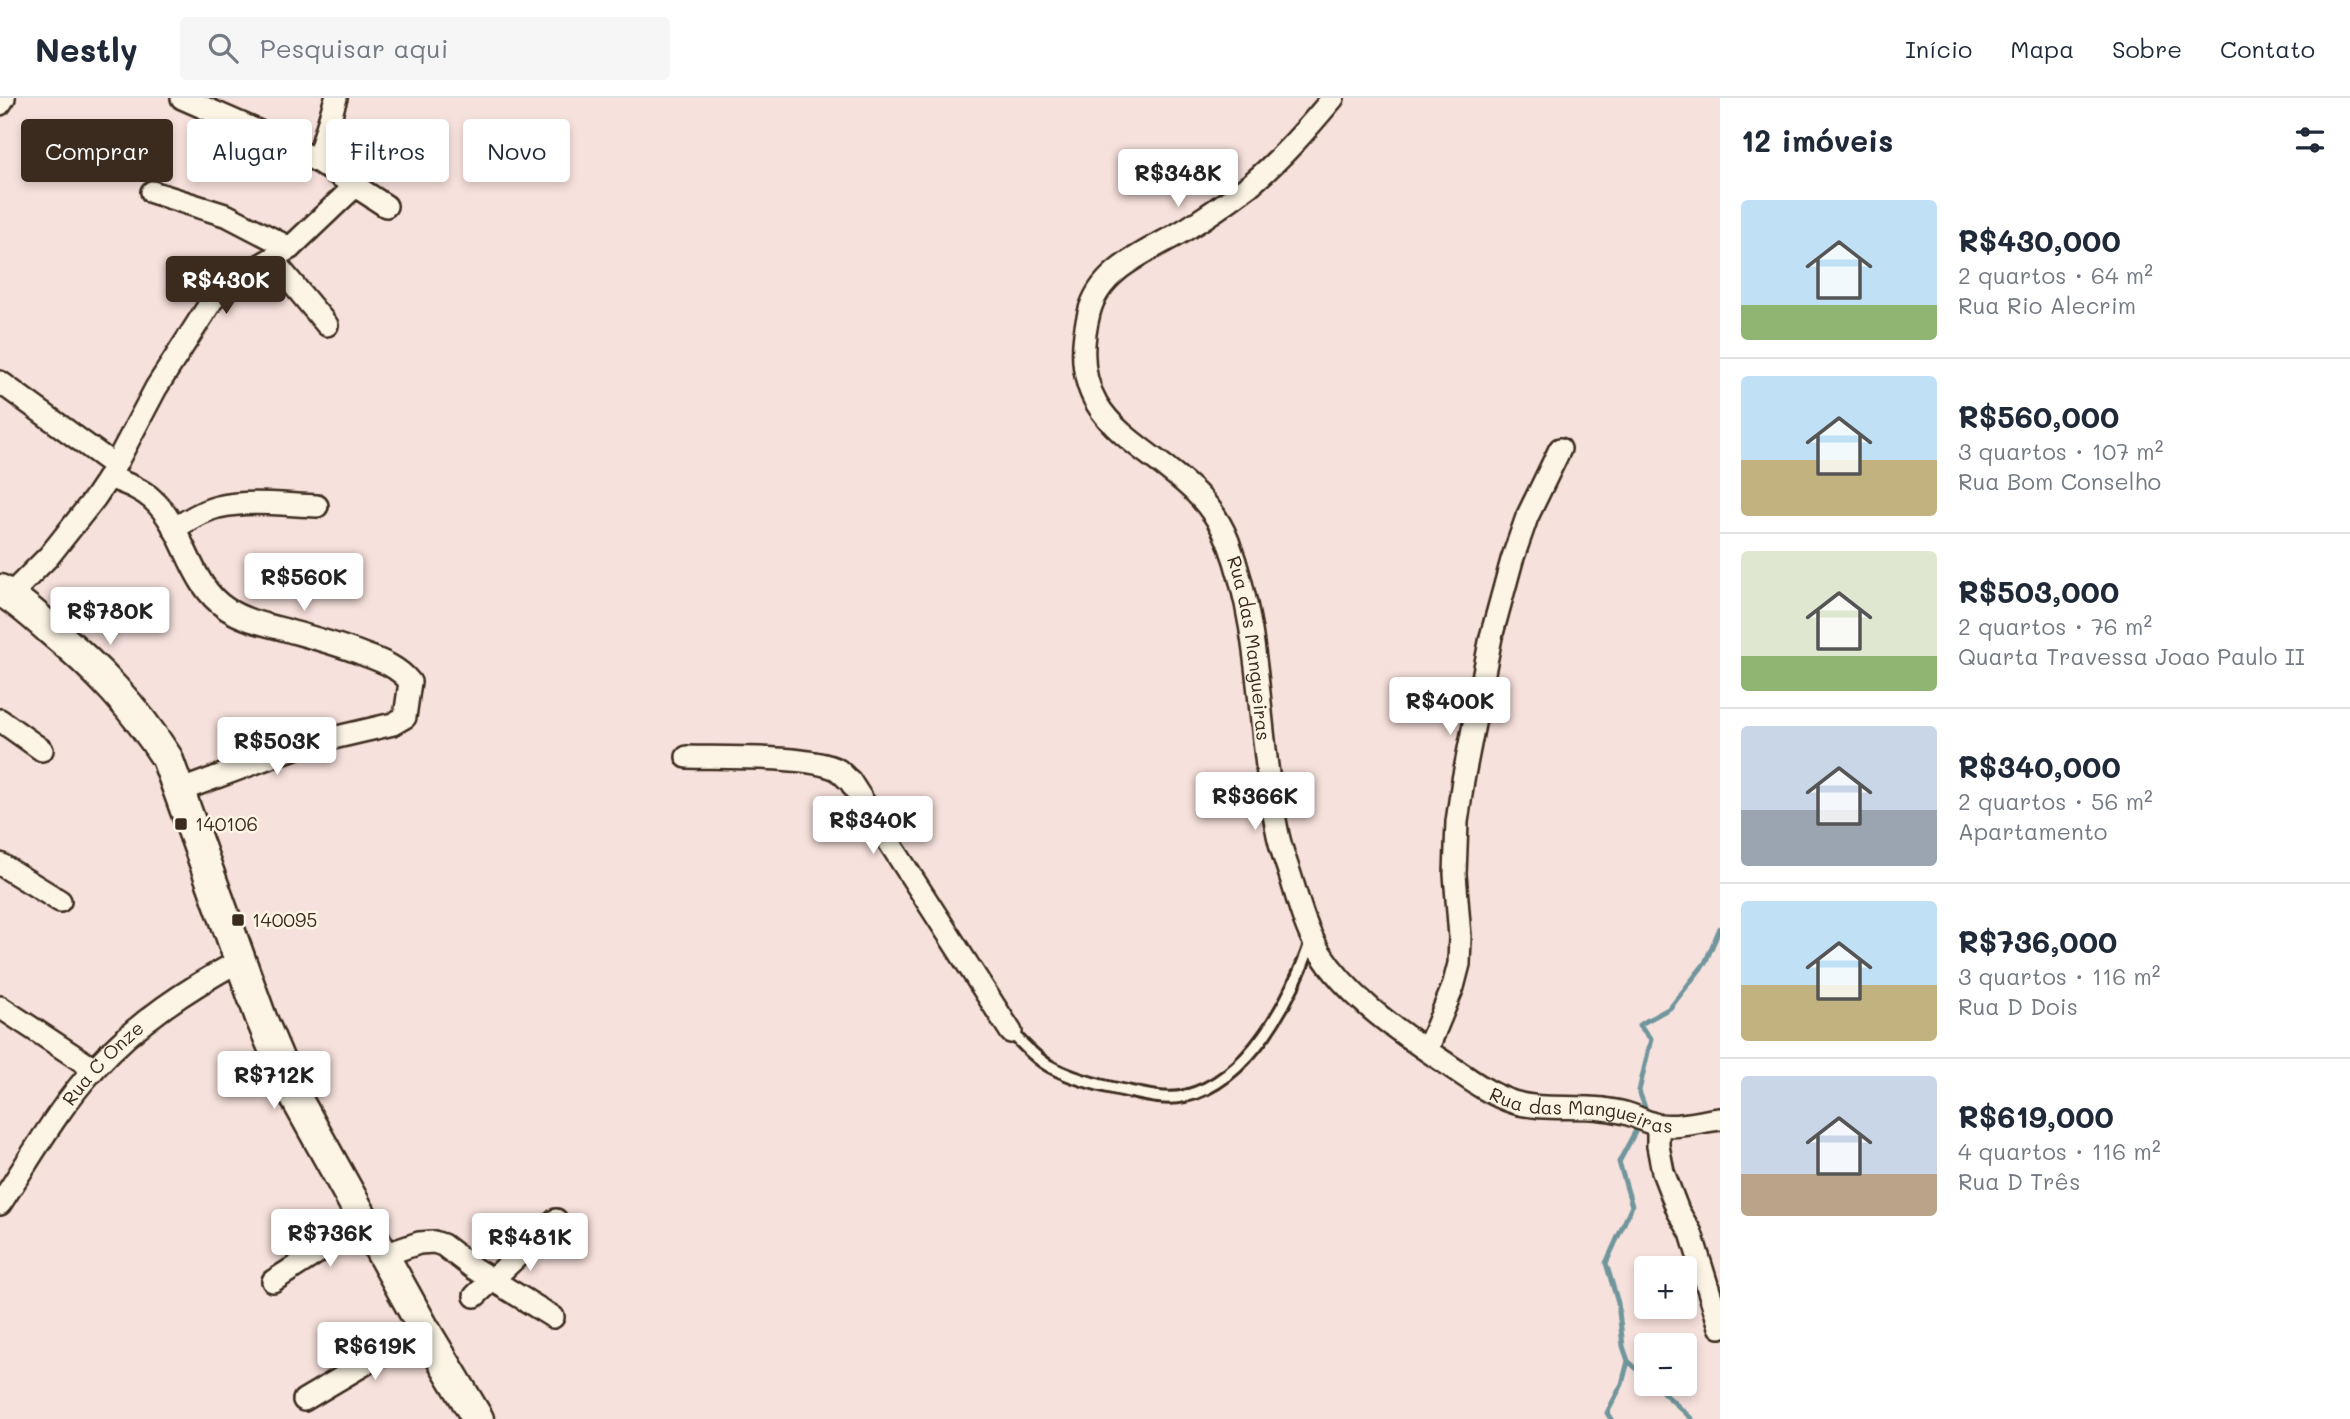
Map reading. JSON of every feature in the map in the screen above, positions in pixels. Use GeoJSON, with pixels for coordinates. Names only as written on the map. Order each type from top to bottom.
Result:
{"type":"FeatureCollection","features":[{"type":"Feature","properties":{"kind":"main road"},"geometry":{"type":"LineString","coordinates":[[4,593],[104,676],[146,725],[167,758],[261,1018],[290,1089],[424,1329],[478,1419]]}},
{"type":"Feature","properties":{"kind":"street"},"geometry":{"type":"LineString","coordinates":[[0,104],[4,98]]}},
{"type":"Feature","properties":{"kind":"street"},"geometry":{"type":"LineString","coordinates":[[182,98],[275,139],[317,161],[386,206]]}},
{"type":"Feature","properties":{"kind":"street"},"geometry":{"type":"LineString","coordinates":[[317,161],[336,98]]}},
{"type":"Feature","properties":{"kind":"street","name":"Rua das Mangueiras"},"geometry":{"type":"LineString","coordinates":[[1333,98],[1281,157],[1249,185],[1189,227],[1127,263],[1095,293],[1088,315],[1084,345],[1085,372],[1091,394],[1102,414],[1122,435],[1192,489],[1226,537],[1235,563],[1248,625],[1281,851],[1318,949],[1341,980],[1371,1010],[1427,1050],[1490,1091],[1514,1102],[1599,1108],[1626,1113],[1658,1125],[1720,1118]]}},
{"type":"Feature","properties":{"kind":"street"},"geometry":{"type":"LineString","coordinates":[[4,593],[64,539],[112,471],[156,388],[213,299],[242,276],[281,253],[355,186]]}},
{"type":"Feature","properties":{"kind":"street"},"geometry":{"type":"LineString","coordinates":[[152,192],[228,216],[281,253],[327,325]]}},
{"type":"Feature","properties":{"kind":"street"},"geometry":{"type":"LineString","coordinates":[[0,382],[112,471],[152,498],[174,529],[204,586],[215,601],[227,610],[243,618],[337,644],[402,671],[410,682],[405,717],[393,724],[303,745],[179,791]]}},
{"type":"Feature","properties":{"kind":"street"},"geometry":{"type":"LineString","coordinates":[[1427,1050],[1453,987],[1459,964],[1460,937],[1455,874],[1457,822],[1491,637],[1527,517],[1560,449]]}},
{"type":"Feature","properties":{"kind":"street"},"geometry":{"type":"LineString","coordinates":[[174,529],[220,507],[251,504],[317,506]]}},
{"type":"Feature","properties":{"kind":"street"},"geometry":{"type":"LineString","coordinates":[[0,720],[42,750]]}},
{"type":"Feature","properties":{"kind":"street"},"geometry":{"type":"LineString","coordinates":[[687,757],[785,760],[839,770],[857,792],[1011,1032]]}},
{"type":"Feature","properties":{"kind":"street"},"geometry":{"type":"LineString","coordinates":[[0,864],[60,901]]}},
{"type":"Feature","properties":{"kind":"street","name":"Rua C Onze"},"geometry":{"type":"LineString","coordinates":[[0,1204],[57,1117],[93,1069],[162,1007],[198,983],[241,960]]}},
{"type":"Feature","properties":{"kind":"street"},"geometry":{"type":"LineString","coordinates":[[0,1007],[93,1069]]}},
{"type":"Feature","properties":{"kind":"street"},"geometry":{"type":"LineString","coordinates":[[1658,1125],[1658,1146],[1663,1172],[1678,1211],[1713,1282],[1720,1326]]}},
{"type":"Feature","properties":{"kind":"street"},"geometry":{"type":"LineString","coordinates":[[475,1296],[556,1220]]}},
{"type":"Feature","properties":{"kind":"street"},"geometry":{"type":"LineString","coordinates":[[273,1281],[365,1222]]}},
{"type":"Feature","properties":{"kind":"street"},"geometry":{"type":"LineString","coordinates":[[384,1255],[419,1243],[434,1242],[553,1317]]}},
{"type":"Feature","properties":{"kind":"street"},"geometry":{"type":"LineString","coordinates":[[304,1400],[424,1329]]}},
{"type":"Feature","properties":{"kind":"lane"},"geometry":{"type":"LineString","coordinates":[[1011,1032],[1049,1067],[1091,1084],[1154,1097],[1182,1097],[1208,1088],[1234,1071],[1272,1023],[1300,973],[1313,938]]}},
{"type":"Feature","properties":{"kind":"waterway"},"geometry":{"type":"LineString","coordinates":[[1646,1110],[1639,1091],[1651,1039],[1639,1025],[1670,1008],[1705,963],[1720,928]]}},
{"type":"Feature","properties":{"kind":"waterway"},"geometry":{"type":"LineString","coordinates":[[1634,1366],[1628,1361],[1623,1346],[1618,1303],[1606,1263],[1632,1206],[1619,1162],[1635,1132]]}},
{"type":"Feature","properties":{"kind":"waterway"},"geometry":{"type":"LineString","coordinates":[[1611,1419],[1607,1413],[1622,1384],[1628,1361]]}},
{"type":"Feature","properties":{"kind":"waterway"},"geometry":{"type":"LineString","coordinates":[[1667,1396],[1692,1419]]}},
{"type":"Feature","properties":{"kind":"place","name":"140106"},"geometry":{"type":"Point","coordinates":[181,824]}},
{"type":"Feature","properties":{"kind":"place","name":"140095"},"geometry":{"type":"Point","coordinates":[238,920]}}]}
